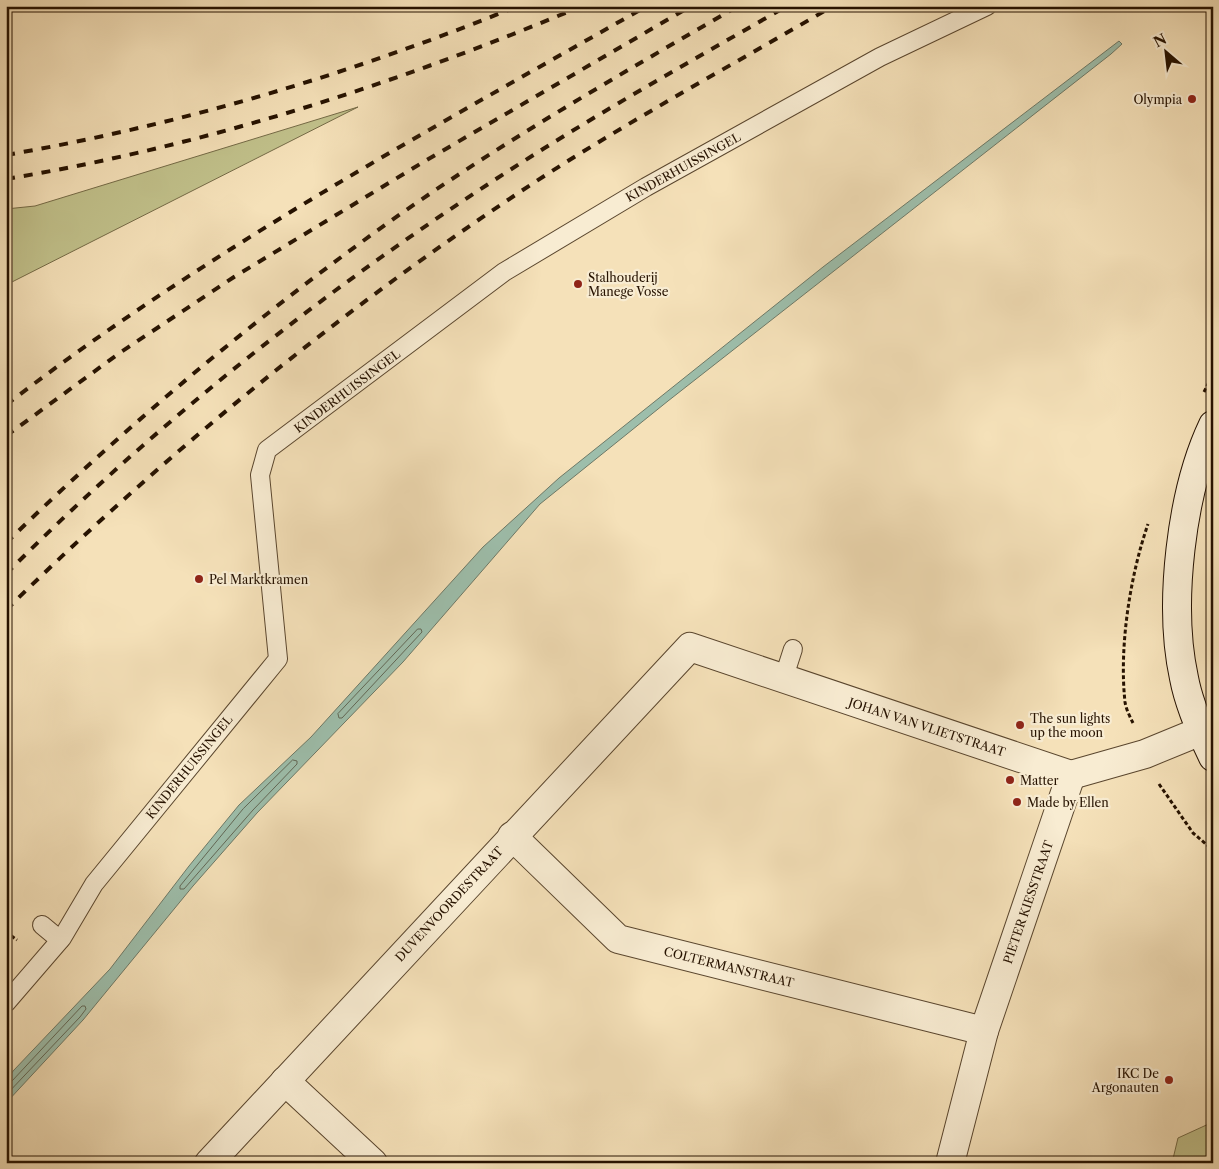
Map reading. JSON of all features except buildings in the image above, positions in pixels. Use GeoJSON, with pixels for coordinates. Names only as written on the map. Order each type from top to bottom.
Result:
{"type":"FeatureCollection","features":[{"type":"Feature","properties":{"kind":"street"},"geometry":{"type":"LineString","coordinates":[[1213,425],[1191,490],[1182,540],[1177,616],[1184,678],[1201,730],[1213,756]]}},
{"type":"Feature","properties":{"kind":"street","name":"JOHAN VAN VLIETSTRAAT"},"geometry":{"type":"LineString","coordinates":[[690,647],[782,680],[1071,775]]}},
{"type":"Feature","properties":{"kind":"street","name":"DUVENVOORDESTRAAT"},"geometry":{"type":"LineString","coordinates":[[209,1163],[690,647]]}},
{"type":"Feature","properties":{"kind":"street"},"geometry":{"type":"LineString","coordinates":[[1071,775],[1145,754],[1201,730]]}},
{"type":"Feature","properties":{"kind":"street","name":"PIETER KIESSTRAAT"},"geometry":{"type":"LineString","coordinates":[[950,1163],[984,1031],[1071,775]]}},
{"type":"Feature","properties":{"kind":"street","name":"COLTERMANSTRAAT"},"geometry":{"type":"LineString","coordinates":[[512,836],[618,939],[984,1031]]}},
{"type":"Feature","properties":{"kind":"street"},"geometry":{"type":"LineString","coordinates":[[285,1081],[373,1163]]}},
{"type":"Feature","properties":{"kind":"lane","name":"KINDERHUISSINGEL"},"geometry":{"type":"LineString","coordinates":[[6,1003],[60,940],[94,884],[278,659],[260,475],[267,450],[504,272],[646,187],[880,57],[987,6]]}},
{"type":"Feature","properties":{"kind":"lane"},"geometry":{"type":"LineString","coordinates":[[782,680],[793,649]]}},
{"type":"Feature","properties":{"kind":"lane"},"geometry":{"type":"LineString","coordinates":[[42,925],[60,940]]}},
{"type":"Feature","properties":{"kind":"green space"},"geometry":{"type":"Polygon","coordinates":[[[358,107],[6,285],[6,209],[35,206],[358,107]]]}},
{"type":"Feature","properties":{"kind":"green space"},"geometry":{"type":"Polygon","coordinates":[[[1213,1122],[1213,1163],[1172,1163],[1178,1138],[1213,1122]]]}},
{"type":"Feature","properties":{"kind":"water"},"geometry":{"type":"Polygon","coordinates":[[[1119,41],[1122,44],[1111,54],[668,401],[540,504],[403,662],[257,813],[193,886],[83,1020],[6,1103],[6,1080],[110,969],[189,866],[239,805],[311,737],[483,547],[559,478],[823,267],[1119,41]]]}},
{"type":"Feature","properties":{"kind":"railway"},"geometry":{"type":"LineString","coordinates":[[6,155],[138,128],[266,94],[393,54],[518,6]]}},
{"type":"Feature","properties":{"kind":"railway"},"geometry":{"type":"LineString","coordinates":[[6,179],[154,149],[299,109],[442,61],[582,6]]}},
{"type":"Feature","properties":{"kind":"railway"},"geometry":{"type":"LineString","coordinates":[[6,405],[160,295],[239,244],[401,146],[647,6]]}},
{"type":"Feature","properties":{"kind":"railway"},"geometry":{"type":"LineString","coordinates":[[6,436],[121,352],[234,277],[425,161],[691,6]]}},
{"type":"Feature","properties":{"kind":"railway"},"geometry":{"type":"LineString","coordinates":[[6,543],[98,457],[193,374],[341,257],[476,163],[606,83],[738,6]]}},
{"type":"Feature","properties":{"kind":"railway"},"geometry":{"type":"LineString","coordinates":[[6,574],[67,514],[131,456],[262,346],[331,294],[471,195],[543,149],[787,6]]}},
{"type":"Feature","properties":{"kind":"railway"},"geometry":{"type":"LineString","coordinates":[[6,610],[130,493],[195,437],[327,330],[395,279],[535,182],[646,114],[833,6]]}},
{"type":"Feature","properties":{"kind":"place","name":"Olympia"},"geometry":{"type":"Point","coordinates":[1192,99]}},
{"type":"Feature","properties":{"kind":"place","name":"Stalhouderij Manege Vosse"},"geometry":{"type":"Point","coordinates":[578,284]}},
{"type":"Feature","properties":{"kind":"place","name":"Pel Marktkramen"},"geometry":{"type":"Point","coordinates":[199,579]}},
{"type":"Feature","properties":{"kind":"place","name":"The sun lights up the moon"},"geometry":{"type":"Point","coordinates":[1020,725]}},
{"type":"Feature","properties":{"kind":"place","name":"Matter"},"geometry":{"type":"Point","coordinates":[1010,780]}},
{"type":"Feature","properties":{"kind":"place","name":"Made by Ellen"},"geometry":{"type":"Point","coordinates":[1017,802]}},
{"type":"Feature","properties":{"kind":"place","name":"IKC De Argonauten"},"geometry":{"type":"Point","coordinates":[1169,1080]}}]}
